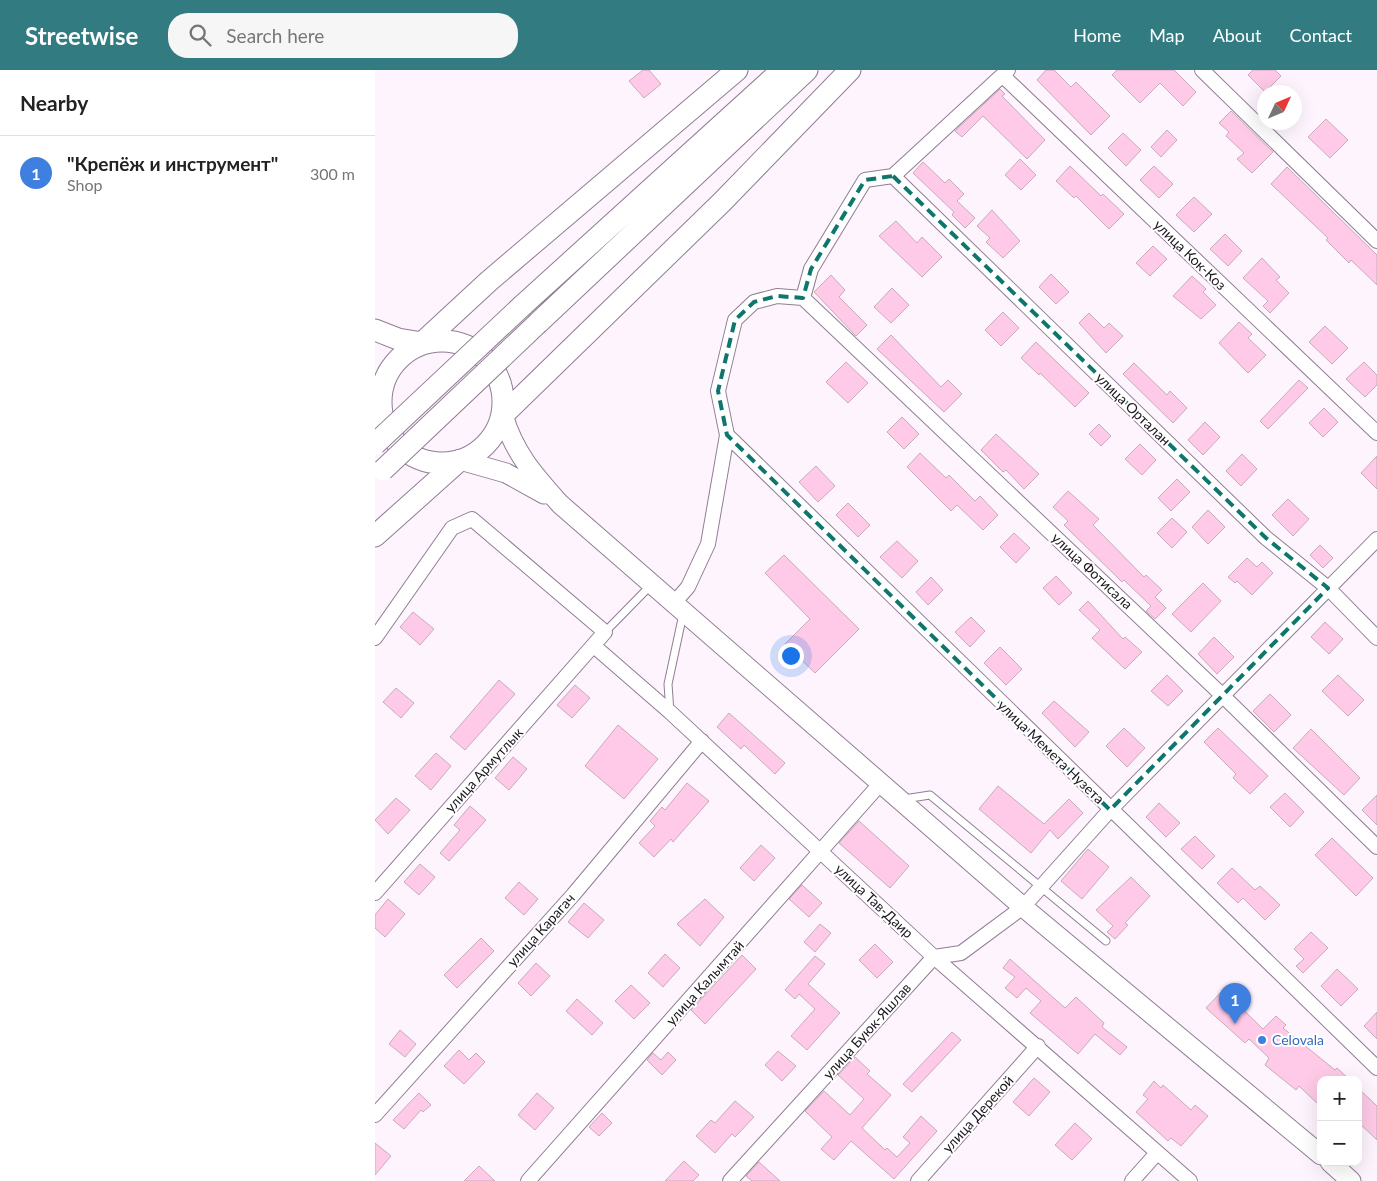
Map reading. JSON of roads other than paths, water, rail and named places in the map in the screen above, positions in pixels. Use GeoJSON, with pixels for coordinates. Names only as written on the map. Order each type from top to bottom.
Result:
{"type":"FeatureCollection","features":[{"type":"Feature","properties":{"kind":"main road"},"geometry":{"type":"LineString","coordinates":[[737,70],[489,281],[423,343],[401,355],[377,383],[384,422],[394,441],[410,454],[430,462],[451,463],[470,457],[485,446],[496,432],[503,415],[722,202],[850,70]]}},
{"type":"Feature","properties":{"kind":"main road"},"geometry":{"type":"LineString","coordinates":[[375,444],[523,305],[782,70]]}},
{"type":"Feature","properties":{"kind":"main road"},"geometry":{"type":"LineString","coordinates":[[379,474],[807,70]]}},
{"type":"Feature","properties":{"kind":"main road"},"geometry":{"type":"LineString","coordinates":[[375,330],[398,339],[423,343],[445,340],[461,343],[476,350],[488,360],[497,373],[503,388],[503,415],[509,438],[520,457],[560,504]]}},
{"type":"Feature","properties":{"kind":"main road"},"geometry":{"type":"LineString","coordinates":[[460,460],[506,473],[529,484],[560,504],[1023,907],[1317,1152]]}},
{"type":"Feature","properties":{"kind":"main road"},"geometry":{"type":"LineString","coordinates":[[375,536],[460,460]]}},
{"type":"Feature","properties":{"kind":"main road"},"geometry":{"type":"LineString","coordinates":[[1334,1166],[1351,1181]]}},
{"type":"Feature","properties":{"kind":"street"},"geometry":{"type":"LineString","coordinates":[[1202,70],[1377,241]]}},
{"type":"Feature","properties":{"kind":"street"},"geometry":{"type":"LineString","coordinates":[[679,607],[708,544],[727,435],[718,391],[735,320],[754,302],[777,296],[803,298],[811,269],[865,180],[893,176],[1006,73]]}},
{"type":"Feature","properties":{"kind":"street","name":"улица Кок-Коз"},"geometry":{"type":"LineString","coordinates":[[1006,73],[1377,433]]}},
{"type":"Feature","properties":{"kind":"street","name":"улица Орталан"},"geometry":{"type":"LineString","coordinates":[[893,176],[1266,538],[1328,588],[1377,638]]}},
{"type":"Feature","properties":{"kind":"street","name":"улица Фотисала"},"geometry":{"type":"LineString","coordinates":[[803,298],[1222,694],[1377,847]]}},
{"type":"Feature","properties":{"kind":"street","name":"улица Мемета Нузета"},"geometry":{"type":"LineString","coordinates":[[727,435],[1377,1068]]}},
{"type":"Feature","properties":{"kind":"street"},"geometry":{"type":"LineString","coordinates":[[375,638],[452,528],[471,519],[605,632]]}},
{"type":"Feature","properties":{"kind":"street"},"geometry":{"type":"LineString","coordinates":[[934,957],[961,953],[1023,907],[1110,810],[1222,694],[1377,539]]}},
{"type":"Feature","properties":{"kind":"street","name":"улица Армутлык"},"geometry":{"type":"LineString","coordinates":[[375,893],[605,632]]}},
{"type":"Feature","properties":{"kind":"street","name":"улица Тав-Даир"},"geometry":{"type":"LineString","coordinates":[[594,646],[702,741],[934,957],[1038,1046],[1189,1181]]}},
{"type":"Feature","properties":{"kind":"street","name":"улица Карагач"},"geometry":{"type":"LineString","coordinates":[[375,1115],[573,895],[702,741]]}},
{"type":"Feature","properties":{"kind":"street","name":"улица Калымтай"},"geometry":{"type":"LineString","coordinates":[[528,1181],[821,853],[880,784]]}},
{"type":"Feature","properties":{"kind":"street","name":"улица Буюк-Яшлав"},"geometry":{"type":"LineString","coordinates":[[730,1181],[934,957]]}},
{"type":"Feature","properties":{"kind":"street","name":"улица Дерекой"},"geometry":{"type":"LineString","coordinates":[[918,1181],[1038,1046]]}},
{"type":"Feature","properties":{"kind":"street"},"geometry":{"type":"LineString","coordinates":[[1132,1181],[1157,1153]]}},
{"type":"Feature","properties":{"kind":"lane"},"geometry":{"type":"LineString","coordinates":[[605,632],[652,584]]}},
{"type":"Feature","properties":{"kind":"lane"},"geometry":{"type":"LineString","coordinates":[[670,712],[668,684],[679,607]]}},
{"type":"Feature","properties":{"kind":"lane"},"geometry":{"type":"LineString","coordinates":[[899,800],[930,795],[1106,941]]}},
{"type":"Feature","properties":{"kind":"place","name":"\"Крепёж и инструмент\""},"geometry":{"type":"Point","coordinates":[1235,1024]}},
{"type":"Feature","properties":{"kind":"place","name":"Celovala"},"geometry":{"type":"Point","coordinates":[1262,1040]}}]}
